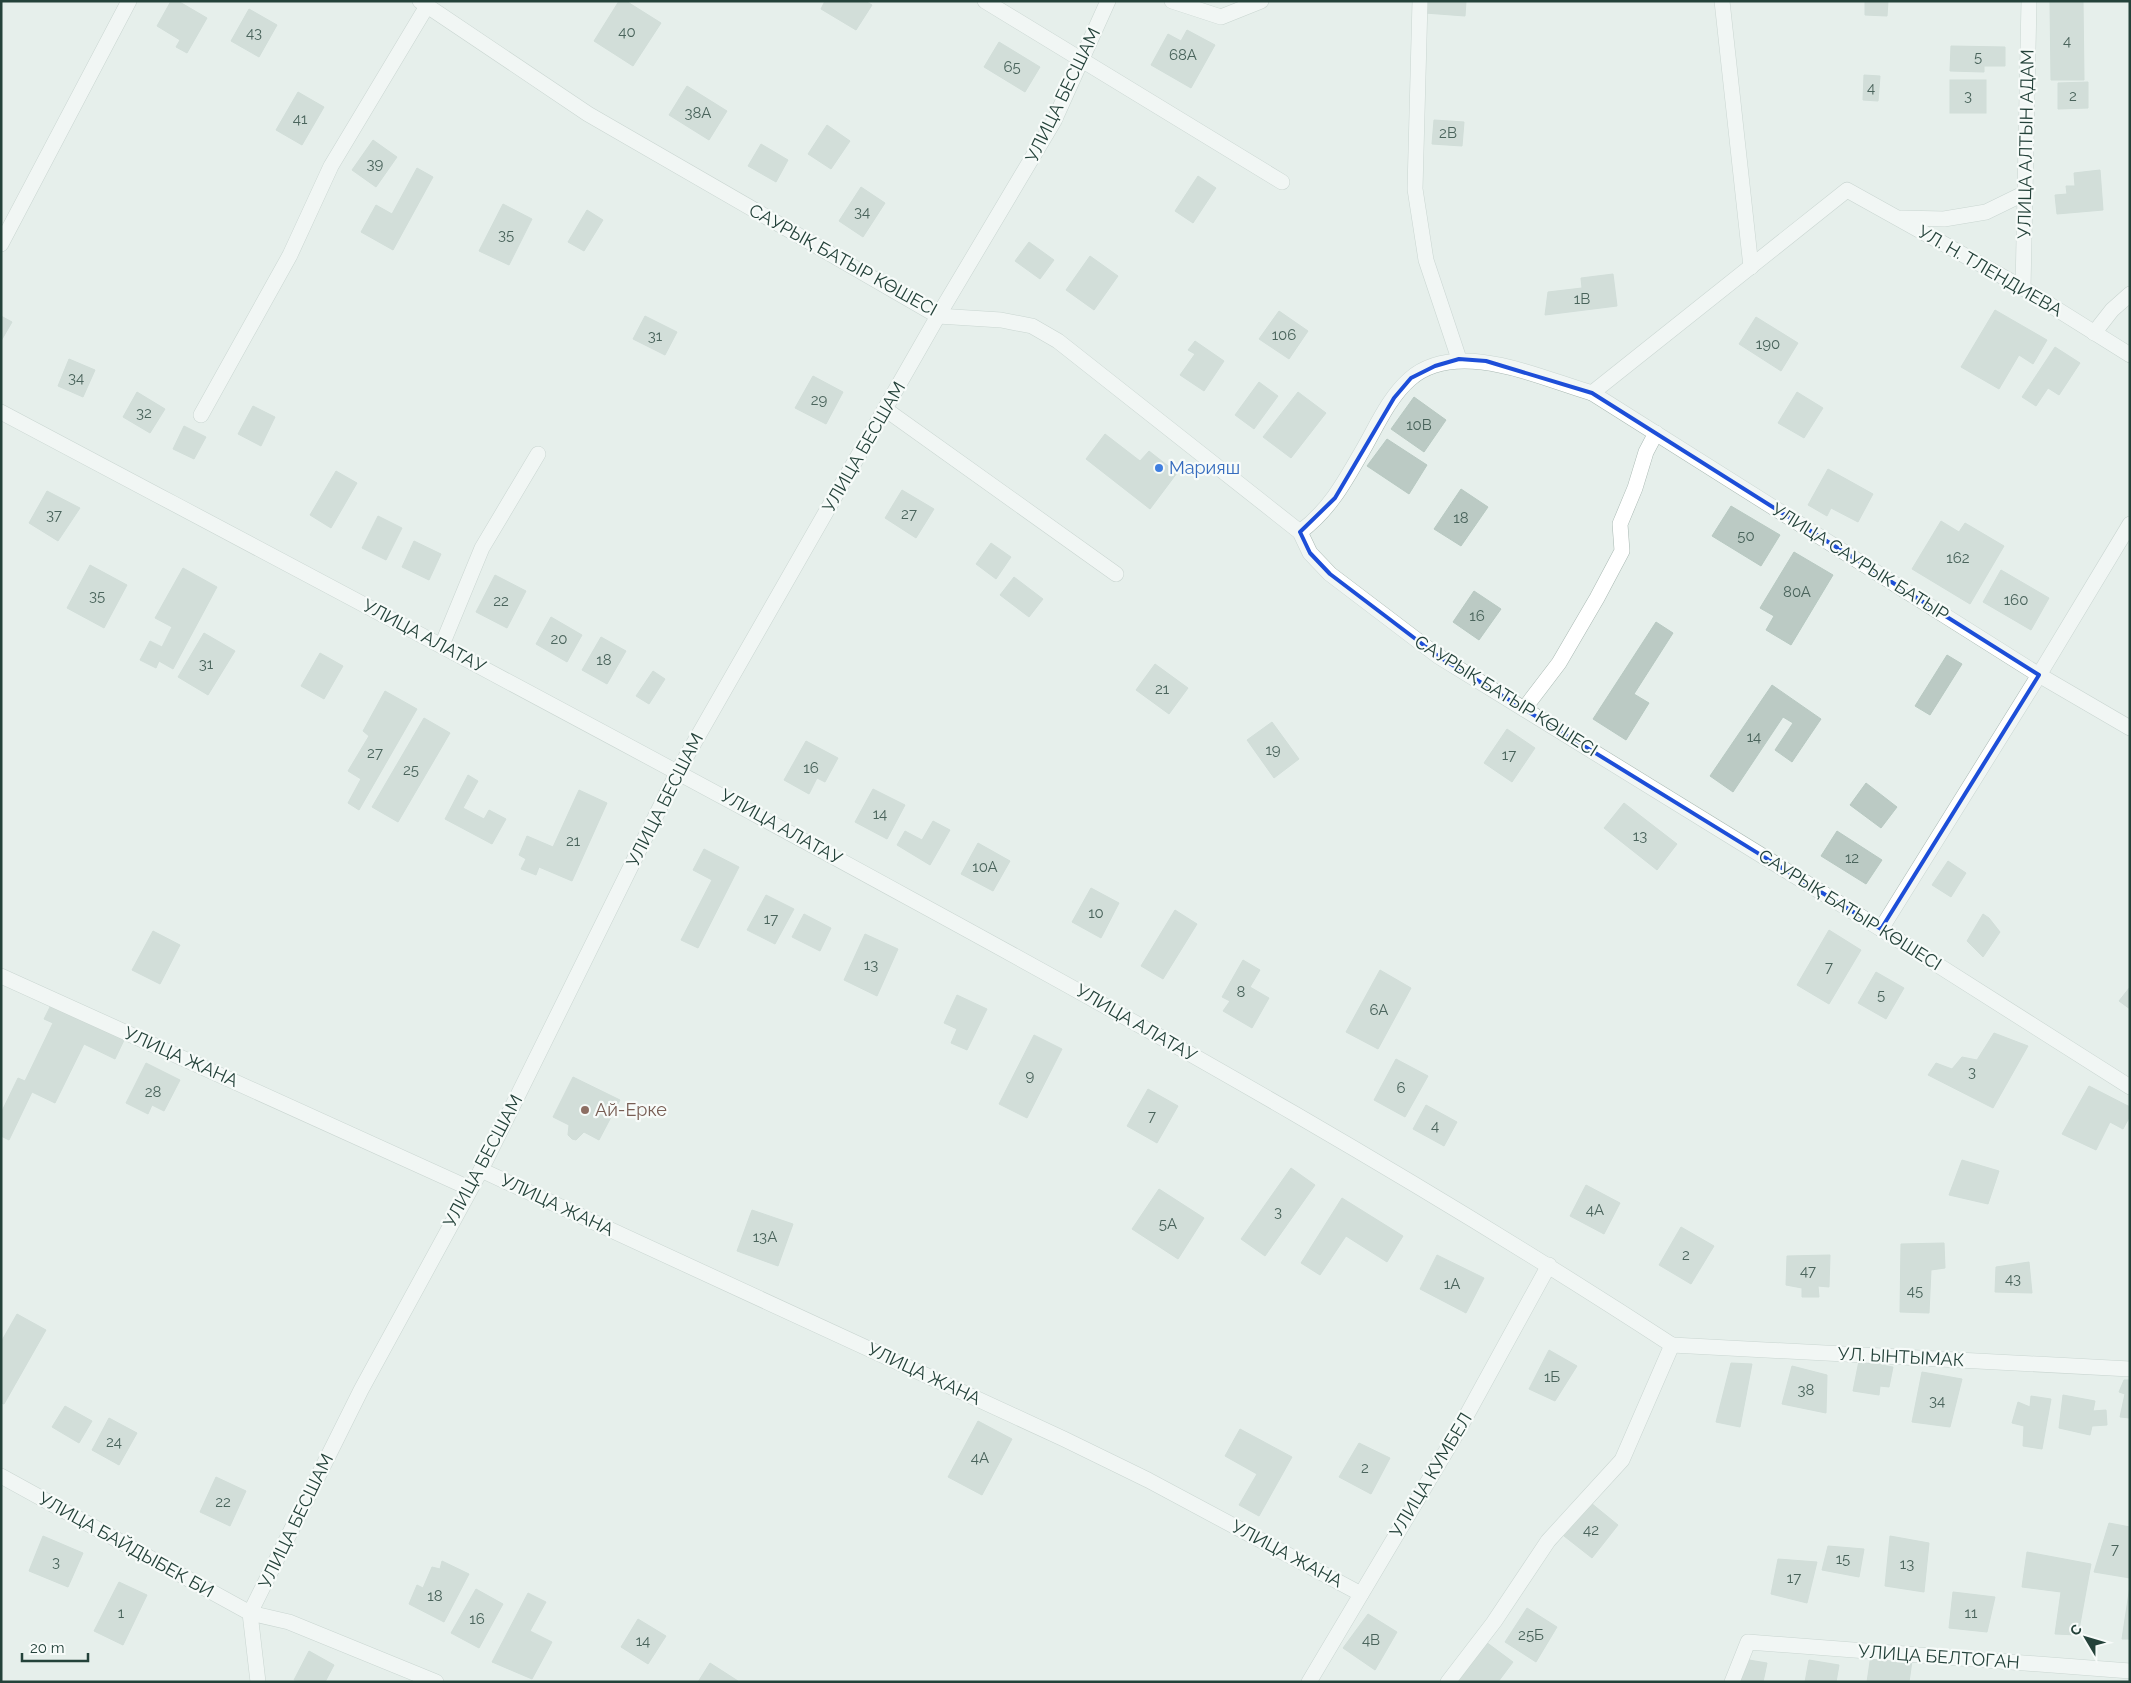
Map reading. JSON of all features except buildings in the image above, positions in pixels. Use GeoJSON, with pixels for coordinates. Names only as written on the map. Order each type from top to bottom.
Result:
{"type":"FeatureCollection","features":[{"type":"Feature","properties":{"kind":"street"},"geometry":{"type":"LineString","coordinates":[[1,244],[129,1]]}},
{"type":"Feature","properties":{"kind":"street"},"geometry":{"type":"LineString","coordinates":[[984,1],[1282,182]]}},
{"type":"Feature","properties":{"kind":"street","name":"УЛИЦА БЕСШАМ"},"geometry":{"type":"LineString","coordinates":[[250,1613],[361,1390],[469,1188],[481,1170],[678,771],[938,316],[1054,121],[1108,1]]}},
{"type":"Feature","properties":{"kind":"street"},"geometry":{"type":"LineString","coordinates":[[1172,1],[1221,17],[1262,1]]}},
{"type":"Feature","properties":{"kind":"street"},"geometry":{"type":"LineString","coordinates":[[1420,1],[1415,189],[1426,260],[1459,360]]}},
{"type":"Feature","properties":{"kind":"street"},"geometry":{"type":"LineString","coordinates":[[1592,393],[1751,267],[1722,1]]}},
{"type":"Feature","properties":{"kind":"street","name":"УЛИЦА АЛТЫН АДАМ"},"geometry":{"type":"LineString","coordinates":[[2023,288],[2029,1]]}},
{"type":"Feature","properties":{"kind":"street"},"geometry":{"type":"LineString","coordinates":[[201,415],[290,255],[331,166],[423,4]]}},
{"type":"Feature","properties":{"kind":"street","name":"САУРЫҚ БАТЫР КӨШЕСІ"},"geometry":{"type":"LineString","coordinates":[[423,4],[588,114],[938,316],[1001,320],[1032,326],[1058,342],[1300,532],[1310,554],[1330,574],[1438,656],[1881,929],[2130,1087]]}},
{"type":"Feature","properties":{"kind":"street","name":"УЛ. Н. ТЛЕНДИЕВА"},"geometry":{"type":"LineString","coordinates":[[1751,267],[1847,190],[2023,288],[2130,355]]}},
{"type":"Feature","properties":{"kind":"street"},"geometry":{"type":"LineString","coordinates":[[1897,218],[1944,219],[1986,212],[2025,193]]}},
{"type":"Feature","properties":{"kind":"street"},"geometry":{"type":"LineString","coordinates":[[2094,333],[2112,310],[2130,294]]}},
{"type":"Feature","properties":{"kind":"street","name":"УЛИЦА САУРЫК БАТЫР"},"geometry":{"type":"LineString","coordinates":[[1300,532],[1317,519],[1335,498],[1394,398],[1411,378],[1435,366],[1459,360],[1486,361],[1592,393],[2039,675],[2130,728]]}},
{"type":"Feature","properties":{"kind":"street"},"geometry":{"type":"LineString","coordinates":[[885,409],[1116,574]]}},
{"type":"Feature","properties":{"kind":"street","name":"УЛИЦА АЛАТАУ"},"geometry":{"type":"LineString","coordinates":[[1,412],[678,771],[1132,1020],[1549,1265],[1672,1345]]}},
{"type":"Feature","properties":{"kind":"street"},"geometry":{"type":"LineString","coordinates":[[1524,709],[1559,663],[1622,551],[1620,524],[1635,488],[1646,452],[1656,433]]}},
{"type":"Feature","properties":{"kind":"street"},"geometry":{"type":"LineString","coordinates":[[442,646],[482,548],[538,454]]}},
{"type":"Feature","properties":{"kind":"street"},"geometry":{"type":"LineString","coordinates":[[1881,929],[2039,675],[2130,524]]}},
{"type":"Feature","properties":{"kind":"street","name":"УЛИЦА ЖАНА"},"geometry":{"type":"LineString","coordinates":[[1,976],[469,1188]]}},
{"type":"Feature","properties":{"kind":"street","name":"УЛИЦА ЖАНА"},"geometry":{"type":"LineString","coordinates":[[481,1170],[1072,1443],[1148,1480],[1361,1594]]}},
{"type":"Feature","properties":{"kind":"street","name":"УЛИЦА КУМБЕЛ"},"geometry":{"type":"LineString","coordinates":[[1308,1682],[1458,1431],[1549,1265]]}},
{"type":"Feature","properties":{"kind":"street"},"geometry":{"type":"LineString","coordinates":[[1448,1682],[1494,1622],[1548,1541],[1622,1460],[1672,1345]]}},
{"type":"Feature","properties":{"kind":"street","name":"УЛ. ЫНТЫМАК"},"geometry":{"type":"LineString","coordinates":[[1672,1345],[2130,1369]]}},
{"type":"Feature","properties":{"kind":"street","name":"УЛИЦА БАЙДЫБЕК БИ"},"geometry":{"type":"LineString","coordinates":[[1,1476],[250,1613],[289,1622],[436,1682]]}},
{"type":"Feature","properties":{"kind":"street"},"geometry":{"type":"LineString","coordinates":[[250,1613],[258,1682]]}},
{"type":"Feature","properties":{"kind":"street","name":"УЛИЦА БЕЛТОГАН"},"geometry":{"type":"LineString","coordinates":[[1732,1682],[1748,1642],[2130,1671]]}},
{"type":"Feature","properties":{"kind":"highlighted area"},"geometry":{"type":"Polygon","coordinates":[[[1459,359],[1486,361],[1592,393],[2039,675],[1881,929],[1438,656],[1330,574],[1310,553],[1300,532],[1335,498],[1394,398],[1411,378],[1435,366],[1459,359]]]}},
{"type":"Feature","properties":{"kind":"place","name":"Марияш"},"geometry":{"type":"Point","coordinates":[1159,468]}},
{"type":"Feature","properties":{"kind":"place","name":"Ай-Ерке"},"geometry":{"type":"Point","coordinates":[585,1110]}}]}
